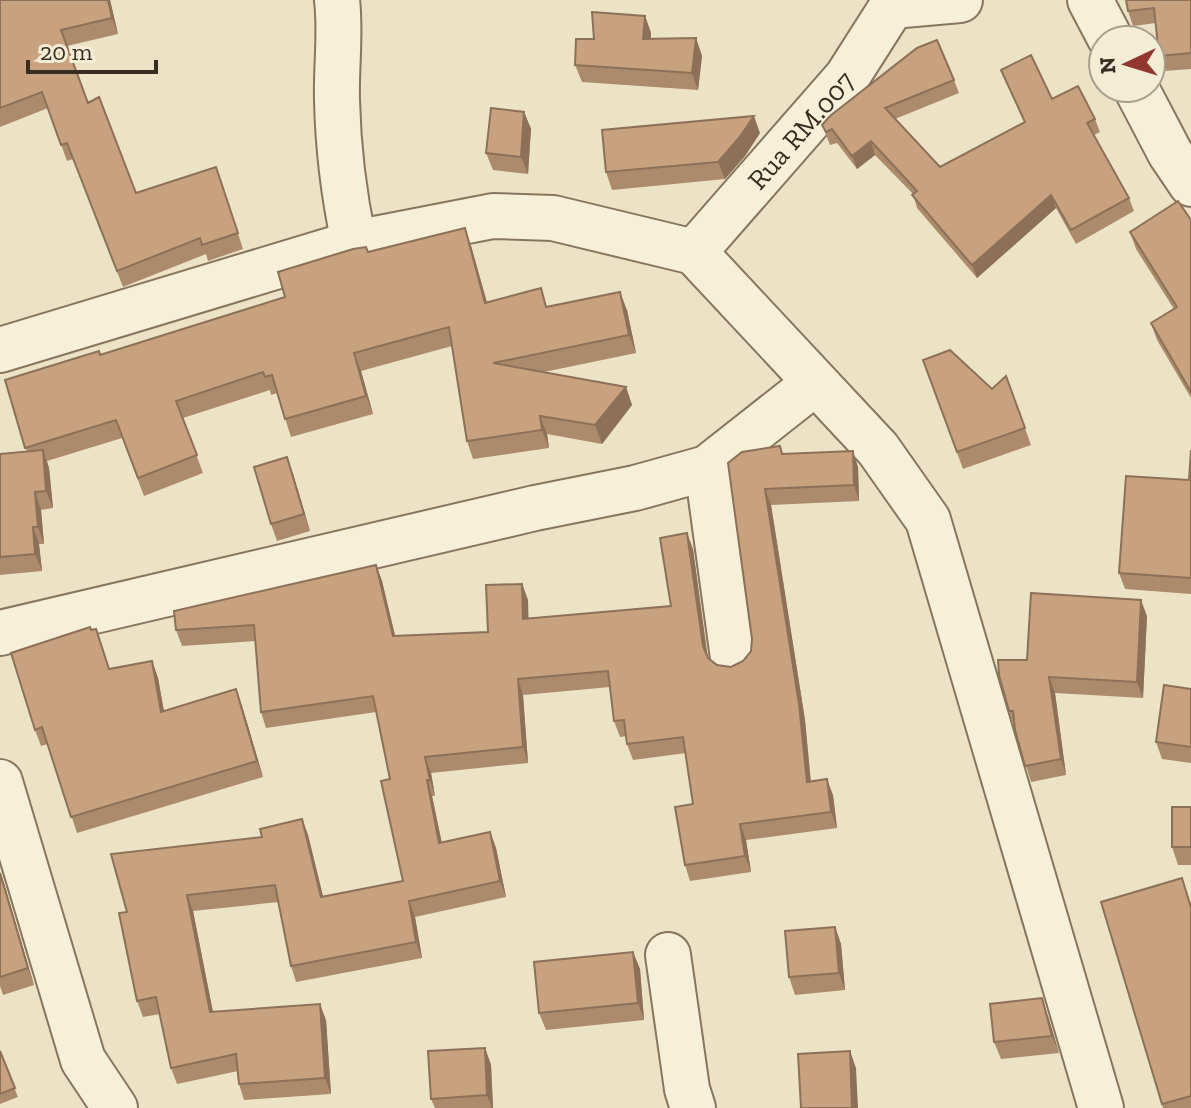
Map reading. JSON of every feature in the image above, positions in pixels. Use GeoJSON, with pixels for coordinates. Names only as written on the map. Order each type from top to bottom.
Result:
{"type":"FeatureCollection","features":[{"type":"Feature","properties":{"kind":"street"},"geometry":{"type":"LineString","coordinates":[[337,0],[340,28],[337,99],[342,174],[354,243]]}},
{"type":"Feature","properties":{"kind":"street"},"geometry":{"type":"LineString","coordinates":[[894,3],[960,0]]}},
{"type":"Feature","properties":{"kind":"street"},"geometry":{"type":"LineString","coordinates":[[1090,0],[1103,24]]}},
{"type":"Feature","properties":{"kind":"street","name":"Rua RM.007"},"geometry":{"type":"LineString","coordinates":[[694,252],[847,77],[894,3]]}},
{"type":"Feature","properties":{"kind":"street"},"geometry":{"type":"LineString","coordinates":[[1144,104],[1170,153],[1191,184]]}},
{"type":"Feature","properties":{"kind":"street"},"geometry":{"type":"LineString","coordinates":[[0,350],[354,243],[493,216],[553,218],[694,252],[878,449],[928,520],[1101,1108]]}},
{"type":"Feature","properties":{"kind":"street"},"geometry":{"type":"LineString","coordinates":[[0,633],[535,508],[635,488],[707,468],[815,383]]}},
{"type":"Feature","properties":{"kind":"street"},"geometry":{"type":"LineString","coordinates":[[707,468],[733,658]]}},
{"type":"Feature","properties":{"kind":"street"},"geometry":{"type":"LineString","coordinates":[[0,782],[83,1060],[115,1108]]}},
{"type":"Feature","properties":{"kind":"street"},"geometry":{"type":"LineString","coordinates":[[668,955],[687,1089],[693,1108]]}},
{"type":"Feature","properties":{"kind":"building"},"geometry":{"type":"Polygon","coordinates":[[[0,0],[108,0],[112,18],[61,30],[88,103],[99,97],[136,193],[216,167],[238,233],[202,245],[200,238],[117,271],[67,143],[61,145],[42,92],[0,108],[0,0]]]}},
{"type":"Feature","properties":{"kind":"building"},"geometry":{"type":"Polygon","coordinates":[[[1126,0],[1191,0],[1191,53],[1167,55],[1167,24],[1156,24],[1154,8],[1128,11],[1126,0]]]}},
{"type":"Feature","properties":{"kind":"building"},"geometry":{"type":"Polygon","coordinates":[[[592,12],[645,16],[643,39],[696,38],[692,73],[575,65],[576,39],[594,39],[592,12]]]}},
{"type":"Feature","properties":{"kind":"building"},"geometry":{"type":"Polygon","coordinates":[[[937,40],[954,80],[885,108],[940,167],[1025,122],[1001,70],[1031,55],[1052,99],[1078,86],[1095,119],[1087,123],[1129,198],[1071,230],[1051,195],[972,265],[912,195],[917,191],[871,141],[852,156],[832,129],[826,132],[822,125],[917,48],[937,40]]]}},
{"type":"Feature","properties":{"kind":"building"},"geometry":{"type":"Polygon","coordinates":[[[491,108],[524,112],[521,157],[486,153],[491,108]]]}},
{"type":"Feature","properties":{"kind":"building"},"geometry":{"type":"Polygon","coordinates":[[[754,116],[718,162],[606,172],[602,130],[754,116]]]}},
{"type":"Feature","properties":{"kind":"building"},"geometry":{"type":"Polygon","coordinates":[[[1178,201],[1191,220],[1191,392],[1151,323],[1177,307],[1130,232],[1178,201]]]}},
{"type":"Feature","properties":{"kind":"building"},"geometry":{"type":"Polygon","coordinates":[[[465,228],[485,303],[541,288],[546,307],[620,292],[629,335],[493,363],[626,387],[595,425],[540,416],[542,430],[467,441],[449,327],[354,353],[366,396],[285,419],[272,375],[265,377],[263,372],[176,401],[197,455],[138,478],[116,420],[25,448],[5,380],[99,351],[100,355],[285,297],[278,272],[353,249],[366,247],[368,252],[465,228]]]}},
{"type":"Feature","properties":{"kind":"building"},"geometry":{"type":"Polygon","coordinates":[[[950,350],[992,389],[1006,376],[1025,428],[957,452],[923,360],[950,350]]]}},
{"type":"Feature","properties":{"kind":"building"},"geometry":{"type":"Polygon","coordinates":[[[780,446],[782,454],[853,451],[854,485],[765,489],[799,704],[807,782],[827,779],[831,812],[740,824],[745,856],[685,865],[675,807],[693,804],[683,737],[627,744],[624,720],[614,721],[608,671],[518,679],[523,747],[425,757],[439,843],[490,832],[500,881],[409,901],[416,942],[291,966],[275,885],[187,895],[210,1012],[320,1004],[325,1078],[239,1084],[236,1054],[171,1068],[156,997],[137,1001],[119,913],[127,912],[111,854],[262,837],[260,829],[302,819],[321,897],[403,881],[381,781],[390,779],[373,696],[261,712],[254,625],[176,630],[174,611],[376,565],[393,636],[488,632],[486,585],[522,584],[523,619],[671,606],[660,538],[687,533],[703,646],[708,658],[717,665],[731,667],[743,661],[751,651],[752,639],[728,463],[742,452],[780,446]]]}},
{"type":"Feature","properties":{"kind":"building"},"geometry":{"type":"Polygon","coordinates":[[[43,450],[46,491],[35,492],[38,527],[33,527],[35,554],[0,557],[0,454],[43,450]]]}},
{"type":"Feature","properties":{"kind":"building"},"geometry":{"type":"Polygon","coordinates":[[[1191,450],[1191,578],[1119,573],[1126,476],[1189,480],[1191,450]]]}},
{"type":"Feature","properties":{"kind":"building"},"geometry":{"type":"Polygon","coordinates":[[[287,457],[304,514],[271,524],[254,467],[287,457]]]}},
{"type":"Feature","properties":{"kind":"building"},"geometry":{"type":"Polygon","coordinates":[[[1031,593],[1141,600],[1137,682],[1049,677],[1061,759],[1025,766],[1013,711],[1009,711],[999,675],[998,660],[1027,660],[1031,593]]]}},
{"type":"Feature","properties":{"kind":"building"},"geometry":{"type":"Polygon","coordinates":[[[90,627],[91,630],[96,629],[109,669],[152,661],[161,712],[236,689],[257,761],[71,817],[42,727],[35,730],[11,653],[90,627]]]}},
{"type":"Feature","properties":{"kind":"building"},"geometry":{"type":"Polygon","coordinates":[[[1164,685],[1191,689],[1191,747],[1156,742],[1164,685]]]}},
{"type":"Feature","properties":{"kind":"building"},"geometry":{"type":"Polygon","coordinates":[[[1172,807],[1191,807],[1191,847],[1172,847],[1172,807]]]}},
{"type":"Feature","properties":{"kind":"building"},"geometry":{"type":"Polygon","coordinates":[[[0,873],[28,968],[0,977],[0,873]]]}},
{"type":"Feature","properties":{"kind":"building"},"geometry":{"type":"Polygon","coordinates":[[[1182,878],[1191,908],[1191,1096],[1162,1104],[1101,902],[1182,878]]]}},
{"type":"Feature","properties":{"kind":"building"},"geometry":{"type":"Polygon","coordinates":[[[835,927],[839,973],[789,977],[785,931],[835,927]]]}},
{"type":"Feature","properties":{"kind":"building"},"geometry":{"type":"Polygon","coordinates":[[[633,952],[638,1003],[539,1013],[534,962],[633,952]]]}},
{"type":"Feature","properties":{"kind":"building"},"geometry":{"type":"Polygon","coordinates":[[[1042,998],[1052,1036],[994,1042],[990,1004],[1042,998]]]}},
{"type":"Feature","properties":{"kind":"building"},"geometry":{"type":"Polygon","coordinates":[[[485,1048],[487,1095],[431,1099],[428,1051],[485,1048]]]}},
{"type":"Feature","properties":{"kind":"building"},"geometry":{"type":"Polygon","coordinates":[[[0,1051],[15,1088],[0,1094],[0,1051]]]}},
{"type":"Feature","properties":{"kind":"building"},"geometry":{"type":"Polygon","coordinates":[[[850,1051],[852,1108],[801,1108],[798,1054],[850,1051]]]}}]}
